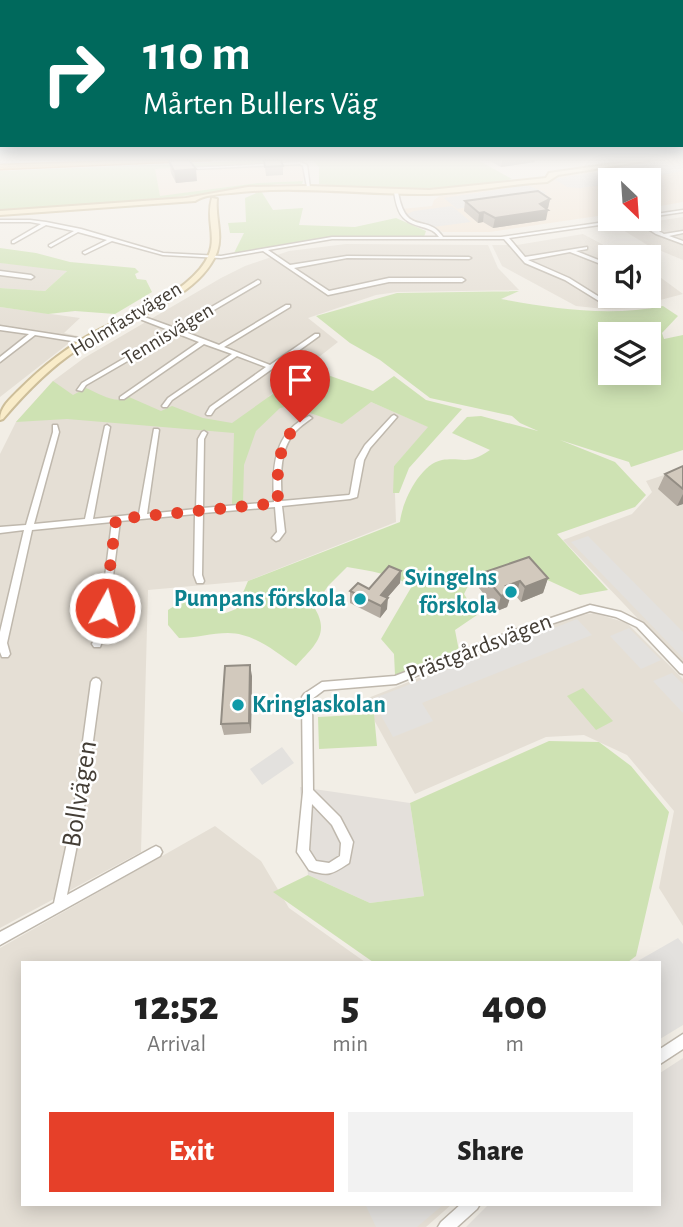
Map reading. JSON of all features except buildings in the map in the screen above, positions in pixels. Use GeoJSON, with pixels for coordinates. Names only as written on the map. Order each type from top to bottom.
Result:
{"type":"FeatureCollection","features":[{"type":"Feature","properties":{"kind":"main road"},"geometry":{"type":"LineString","coordinates":[[211,257],[218,230],[214,217]]}},
{"type":"Feature","properties":{"kind":"street"},"geometry":{"type":"LineString","coordinates":[[403,217],[437,231],[442,238]]}},
{"type":"Feature","properties":{"kind":"street"},"geometry":{"type":"LineString","coordinates":[[0,221],[46,223],[163,254],[211,257],[237,256],[332,238],[505,237],[598,224]]}},
{"type":"Feature","properties":{"kind":"street"},"geometry":{"type":"LineString","coordinates":[[14,242],[46,223]]}},
{"type":"Feature","properties":{"kind":"street"},"geometry":{"type":"LineString","coordinates":[[51,246],[79,230]]}},
{"type":"Feature","properties":{"kind":"street"},"geometry":{"type":"LineString","coordinates":[[656,231],[683,243]]}},
{"type":"Feature","properties":{"kind":"street"},"geometry":{"type":"LineString","coordinates":[[663,235],[683,232]]}},
{"type":"Feature","properties":{"kind":"street"},"geometry":{"type":"LineString","coordinates":[[505,237],[523,259],[567,279],[598,298]]}},
{"type":"Feature","properties":{"kind":"street"},"geometry":{"type":"LineString","coordinates":[[85,253],[113,239]]}},
{"type":"Feature","properties":{"kind":"street"},"geometry":{"type":"LineString","coordinates":[[523,259],[586,248]]}},
{"type":"Feature","properties":{"kind":"street"},"geometry":{"type":"LineString","coordinates":[[264,250],[328,293],[389,280],[462,280]]}},
{"type":"Feature","properties":{"kind":"street"},"geometry":{"type":"LineString","coordinates":[[571,251],[598,262]]}},
{"type":"Feature","properties":{"kind":"street","name":"Holmfastvägen"},"geometry":{"type":"LineString","coordinates":[[0,417],[27,387],[84,341],[188,283],[211,257]]}},
{"type":"Feature","properties":{"kind":"street"},"geometry":{"type":"LineString","coordinates":[[290,267],[347,257],[469,258]]}},
{"type":"Feature","properties":{"kind":"street"},"geometry":{"type":"LineString","coordinates":[[0,273],[31,277]]}},
{"type":"Feature","properties":{"kind":"street","name":"Tennisvägen"},"geometry":{"type":"LineString","coordinates":[[80,390],[84,384],[173,330],[258,282]]}},
{"type":"Feature","properties":{"kind":"street"},"geometry":{"type":"LineString","coordinates":[[220,347],[288,306]]}},
{"type":"Feature","properties":{"kind":"street"},"geometry":{"type":"LineString","coordinates":[[134,315],[300,378]]}},
{"type":"Feature","properties":{"kind":"street"},"geometry":{"type":"LineString","coordinates":[[0,328],[84,341]]}},
{"type":"Feature","properties":{"kind":"street"},"geometry":{"type":"LineString","coordinates":[[0,360],[33,333]]}},
{"type":"Feature","properties":{"kind":"street"},"geometry":{"type":"LineString","coordinates":[[209,414],[212,408],[317,335]]}},
{"type":"Feature","properties":{"kind":"street"},"geometry":{"type":"LineString","coordinates":[[122,397],[204,341]]}},
{"type":"Feature","properties":{"kind":"street"},"geometry":{"type":"LineString","coordinates":[[165,406],[170,399],[236,354]]}},
{"type":"Feature","properties":{"kind":"street"},"geometry":{"type":"LineString","coordinates":[[0,530],[354,495],[360,460],[367,447],[394,417]]}},
{"type":"Feature","properties":{"kind":"street"},"geometry":{"type":"LineString","coordinates":[[276,538],[281,531],[278,458],[284,441],[300,422],[309,418]]}},
{"type":"Feature","properties":{"kind":"street"},"geometry":{"type":"LineString","coordinates":[[5,654],[2,643],[29,527],[56,432],[55,426]]}},
{"type":"Feature","properties":{"kind":"street"},"geometry":{"type":"LineString","coordinates":[[89,521],[107,427]]}},
{"type":"Feature","properties":{"kind":"street"},"geometry":{"type":"LineString","coordinates":[[144,516],[156,430]]}},
{"type":"Feature","properties":{"kind":"street"},"geometry":{"type":"LineString","coordinates":[[201,581],[198,575],[199,511],[201,439],[204,433]]}},
{"type":"Feature","properties":{"kind":"street"},"geometry":{"type":"LineString","coordinates":[[97,644],[102,631],[116,519]]}},
{"type":"Feature","properties":{"kind":"street","name":"Prästgårdsvägen"},"geometry":{"type":"LineString","coordinates":[[308,792],[336,821],[347,842],[345,859],[330,869],[313,866],[303,852],[308,792],[307,697],[322,686],[396,680],[559,616],[590,608],[624,616],[640,625],[683,670]]}},
{"type":"Feature","properties":{"kind":"street","name":"Bollvägen"},"geometry":{"type":"LineString","coordinates":[[59,905],[78,815],[96,682]]}},
{"type":"Feature","properties":{"kind":"street","name":"Bollvägen"},"geometry":{"type":"LineString","coordinates":[[0,939],[156,852]]}},
{"type":"Feature","properties":{"kind":"street"},"geometry":{"type":"LineString","coordinates":[[661,1056],[683,1041]]}},
{"type":"Feature","properties":{"kind":"street"},"geometry":{"type":"LineString","coordinates":[[446,1227],[470,1206]]}},
{"type":"Feature","properties":{"kind":"shaded area"},"geometry":{"type":"Polygon","coordinates":[[[408,217],[589,217],[490,232],[443,232],[408,217]]]}},
{"type":"Feature","properties":{"kind":"shaded area"},"geometry":{"type":"Polygon","coordinates":[[[410,217],[465,217],[471,222],[433,227],[410,217]]]}},
{"type":"Feature","properties":{"kind":"shaded area"},"geometry":{"type":"Polygon","coordinates":[[[683,217],[683,260],[661,251],[661,245],[647,245],[625,231],[662,231],[662,220],[683,217]]]}},
{"type":"Feature","properties":{"kind":"shaded area"},"geometry":{"type":"Polygon","coordinates":[[[583,234],[604,245],[598,245],[598,308],[630,308],[604,309],[576,306],[502,266],[492,245],[517,245],[583,234]]]}},
{"type":"Feature","properties":{"kind":"shaded area"},"geometry":{"type":"Polygon","coordinates":[[[346,244],[488,245],[498,268],[519,290],[397,292],[376,295],[308,318],[338,342],[268,397],[371,402],[429,427],[394,466],[396,522],[248,581],[148,590],[141,852],[0,928],[0,454],[16,422],[53,381],[84,358],[221,278],[245,266],[289,251],[346,244]]]}},
{"type":"Feature","properties":{"kind":"shaded area"},"geometry":{"type":"Polygon","coordinates":[[[0,263],[68,270],[45,291],[0,288],[0,263]]]}},
{"type":"Feature","properties":{"kind":"shaded area"},"geometry":{"type":"Polygon","coordinates":[[[661,278],[683,294],[661,300],[661,278]]]}},
{"type":"Feature","properties":{"kind":"shaded area"},"geometry":{"type":"Polygon","coordinates":[[[0,307],[80,318],[64,333],[78,336],[0,397],[0,307]]]}},
{"type":"Feature","properties":{"kind":"shaded area"},"geometry":{"type":"Polygon","coordinates":[[[679,470],[683,473],[683,666],[563,540],[632,514],[652,492],[646,481],[679,470]]]}},
{"type":"Feature","properties":{"kind":"shaded area"},"geometry":{"type":"Polygon","coordinates":[[[588,536],[683,632],[683,658],[571,542],[588,536]]]}},
{"type":"Feature","properties":{"kind":"shaded area"},"geometry":{"type":"Polygon","coordinates":[[[594,613],[627,623],[683,679],[683,926],[659,888],[674,811],[627,755],[584,735],[546,737],[415,794],[363,700],[576,616],[594,613]]]}},
{"type":"Feature","properties":{"kind":"shaded area"},"geometry":{"type":"Polygon","coordinates":[[[577,619],[592,635],[422,703],[433,721],[393,737],[372,699],[577,619]]]}},
{"type":"Feature","properties":{"kind":"shaded area"},"geometry":{"type":"Polygon","coordinates":[[[629,628],[661,660],[641,669],[610,636],[629,628]]]}},
{"type":"Feature","properties":{"kind":"shaded area"},"geometry":{"type":"Polygon","coordinates":[[[672,673],[683,684],[683,713],[653,681],[672,673]]]}},
{"type":"Feature","properties":{"kind":"shaded area"},"geometry":{"type":"Polygon","coordinates":[[[282,747],[294,763],[262,785],[250,769],[282,747]]]}},
{"type":"Feature","properties":{"kind":"shaded area"},"geometry":{"type":"Polygon","coordinates":[[[300,787],[410,803],[424,896],[370,903],[308,875],[300,787]]]}},
{"type":"Feature","properties":{"kind":"shaded area"},"geometry":{"type":"Polygon","coordinates":[[[215,826],[261,861],[289,908],[364,961],[21,961],[21,1206],[450,1206],[426,1227],[0,1227],[0,948],[215,826]]]}},
{"type":"Feature","properties":{"kind":"shaded area"},"geometry":{"type":"Polygon","coordinates":[[[678,938],[683,944],[683,1025],[661,1038],[661,961],[638,961],[678,938]]]}},
{"type":"Feature","properties":{"kind":"shaded area"},"geometry":{"type":"Polygon","coordinates":[[[683,1058],[683,1227],[466,1227],[487,1206],[661,1206],[661,1072],[683,1058]]]}},
{"type":"Feature","properties":{"kind":"shaded area"},"geometry":{"type":"Polygon","coordinates":[[[366,1206],[442,1206],[417,1227],[376,1227],[366,1206]]]}},
{"type":"Feature","properties":{"kind":"green space"},"geometry":{"type":"Polygon","coordinates":[[[246,217],[301,217],[299,225],[355,227],[396,218],[426,231],[424,237],[332,237],[233,255],[244,233],[230,233],[228,223],[246,222],[246,217]]]}},
{"type":"Feature","properties":{"kind":"green space"},"geometry":{"type":"Polygon","coordinates":[[[0,248],[36,253],[70,262],[135,268],[139,272],[135,274],[137,279],[146,280],[152,292],[115,314],[75,311],[48,314],[0,307],[0,288],[45,291],[67,271],[0,263],[0,248]]]}},
{"type":"Feature","properties":{"kind":"green space"},"geometry":{"type":"Polygon","coordinates":[[[519,291],[501,299],[541,306],[603,311],[663,306],[678,316],[662,333],[664,339],[683,335],[683,450],[631,467],[629,462],[560,440],[615,462],[646,495],[635,507],[557,534],[608,590],[580,595],[528,571],[487,572],[470,582],[464,594],[477,615],[455,630],[459,651],[395,675],[394,654],[381,639],[412,586],[389,576],[356,568],[347,567],[328,586],[314,607],[319,616],[321,632],[314,646],[296,666],[247,636],[222,633],[179,638],[168,625],[168,610],[177,605],[197,600],[226,613],[236,609],[248,581],[400,522],[408,495],[426,469],[442,460],[471,459],[490,450],[452,433],[467,417],[481,416],[538,431],[512,416],[430,398],[316,316],[397,293],[519,291]]]}},
{"type":"Feature","properties":{"kind":"green space"},"geometry":{"type":"Polygon","coordinates":[[[319,372],[373,391],[394,376],[426,400],[462,409],[409,468],[399,493],[393,493],[394,466],[428,427],[371,402],[342,424],[290,406],[280,408],[256,431],[244,465],[243,503],[232,504],[234,433],[67,419],[16,422],[53,381],[73,395],[86,388],[113,399],[129,397],[161,411],[172,406],[203,418],[232,423],[291,381],[302,384],[319,372]]]}},
{"type":"Feature","properties":{"kind":"green space"},"geometry":{"type":"Polygon","coordinates":[[[583,688],[613,721],[596,730],[567,696],[583,688]]]}},
{"type":"Feature","properties":{"kind":"green space"},"geometry":{"type":"Polygon","coordinates":[[[374,714],[377,746],[319,749],[318,717],[374,714]]]}},
{"type":"Feature","properties":{"kind":"green space"},"geometry":{"type":"Polygon","coordinates":[[[549,741],[599,742],[631,766],[669,812],[636,956],[629,961],[372,961],[273,892],[308,875],[370,903],[424,896],[410,803],[549,741]]]}},
{"type":"Feature","properties":{"kind":"place","name":"Svingelns förskola"},"geometry":{"type":"Point","coordinates":[511,592]}},
{"type":"Feature","properties":{"kind":"place","name":"Pumpans förskola"},"geometry":{"type":"Point","coordinates":[360,599]}},
{"type":"Feature","properties":{"kind":"place","name":"Kringlaskolan"},"geometry":{"type":"Point","coordinates":[238,705]}},
{"type":"Feature","properties":{"kind":"route"},"geometry":{"type":"LineString","coordinates":[[105,608],[116,519],[278,503],[278,458],[284,441],[300,422]]}}]}
